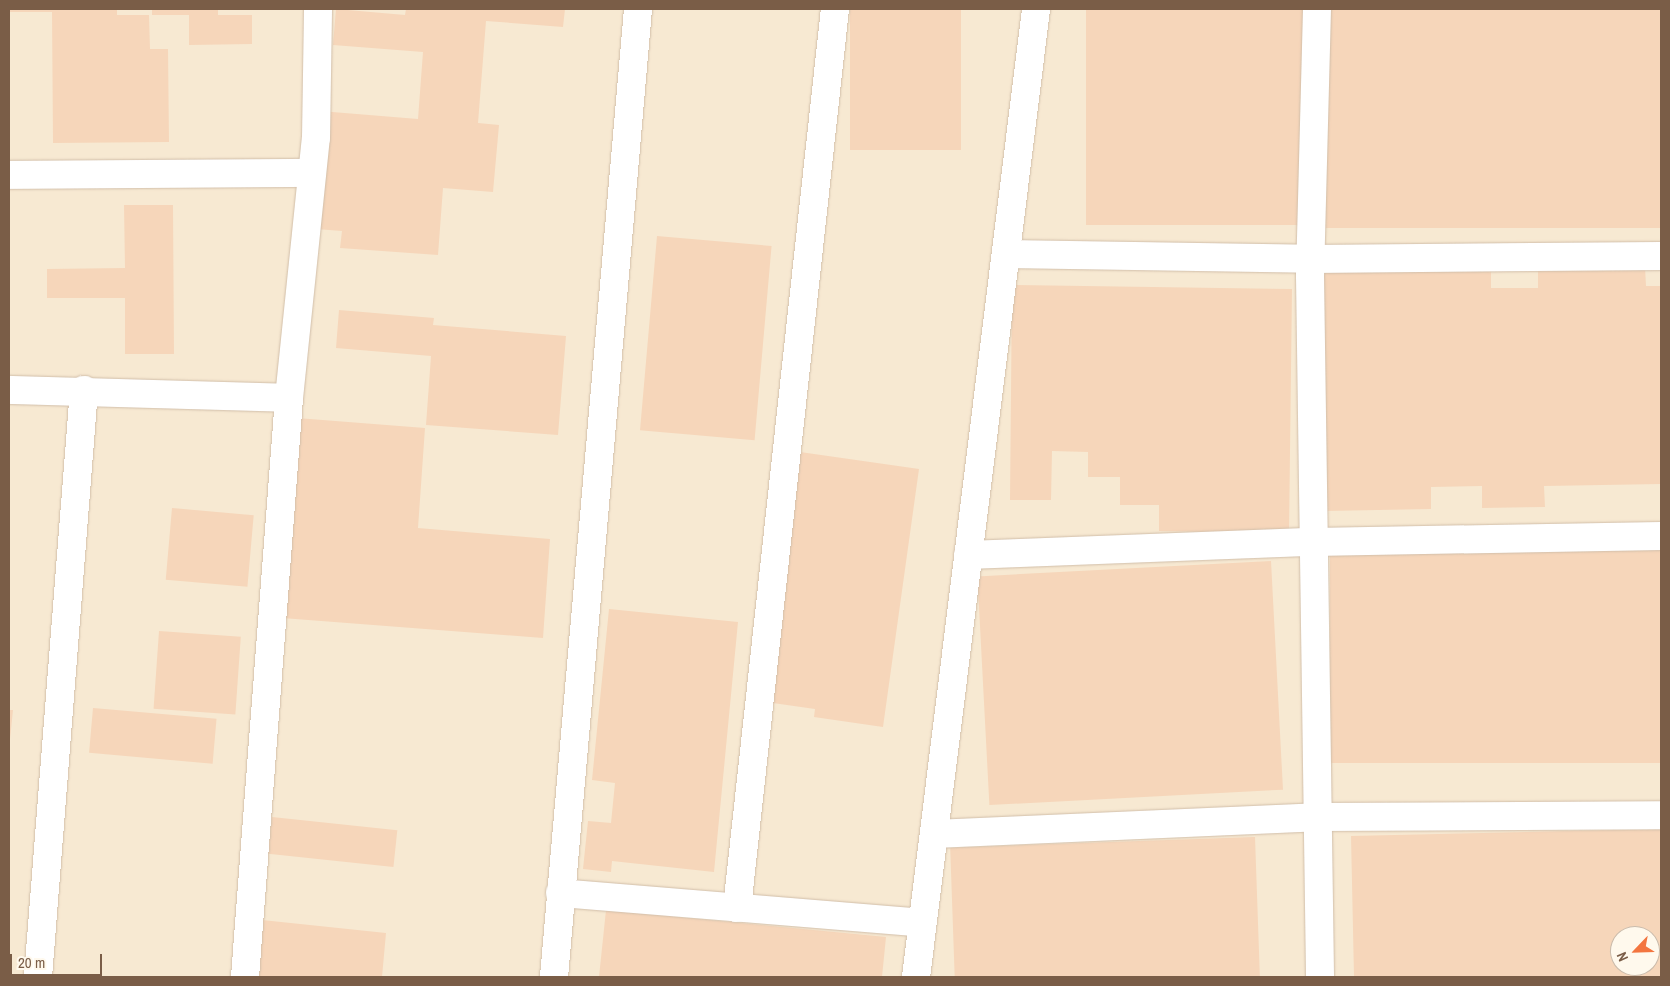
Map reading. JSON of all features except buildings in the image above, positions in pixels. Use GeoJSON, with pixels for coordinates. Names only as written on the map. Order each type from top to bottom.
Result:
{"type":"FeatureCollection","features":[{"type":"Feature","properties":{"kind":"street"},"geometry":{"type":"LineString","coordinates":[[246,977],[289,398],[312,173],[318,9]]}},
{"type":"Feature","properties":{"kind":"street"},"geometry":{"type":"LineString","coordinates":[[554,977],[638,9]]}},
{"type":"Feature","properties":{"kind":"street"},"geometry":{"type":"LineString","coordinates":[[737,908],[835,9]]}},
{"type":"Feature","properties":{"kind":"street"},"geometry":{"type":"LineString","coordinates":[[916,977],[1036,9]]}},
{"type":"Feature","properties":{"kind":"street"},"geometry":{"type":"LineString","coordinates":[[1317,9],[1310,259],[1320,977]]}},
{"type":"Feature","properties":{"kind":"street"},"geometry":{"type":"LineString","coordinates":[[9,175],[312,173]]}},
{"type":"Feature","properties":{"kind":"street"},"geometry":{"type":"LineString","coordinates":[[1006,254],[1310,259],[1661,256]]}},
{"type":"Feature","properties":{"kind":"street"},"geometry":{"type":"LineString","coordinates":[[9,390],[84,390],[289,398]]}},
{"type":"Feature","properties":{"kind":"street"},"geometry":{"type":"LineString","coordinates":[[38,977],[84,390]]}},
{"type":"Feature","properties":{"kind":"street"},"geometry":{"type":"LineString","coordinates":[[968,556],[1313,542],[1661,536]]}},
{"type":"Feature","properties":{"kind":"street"},"geometry":{"type":"LineString","coordinates":[[934,834],[1317,817],[1661,815]]}},
{"type":"Feature","properties":{"kind":"street"},"geometry":{"type":"LineString","coordinates":[[560,893],[922,923]]}},
{"type":"Feature","properties":{"kind":"shaded area"},"geometry":{"type":"Polygon","coordinates":[[[9,9],[1661,9],[1661,977],[9,977],[9,9]]]}}]}
